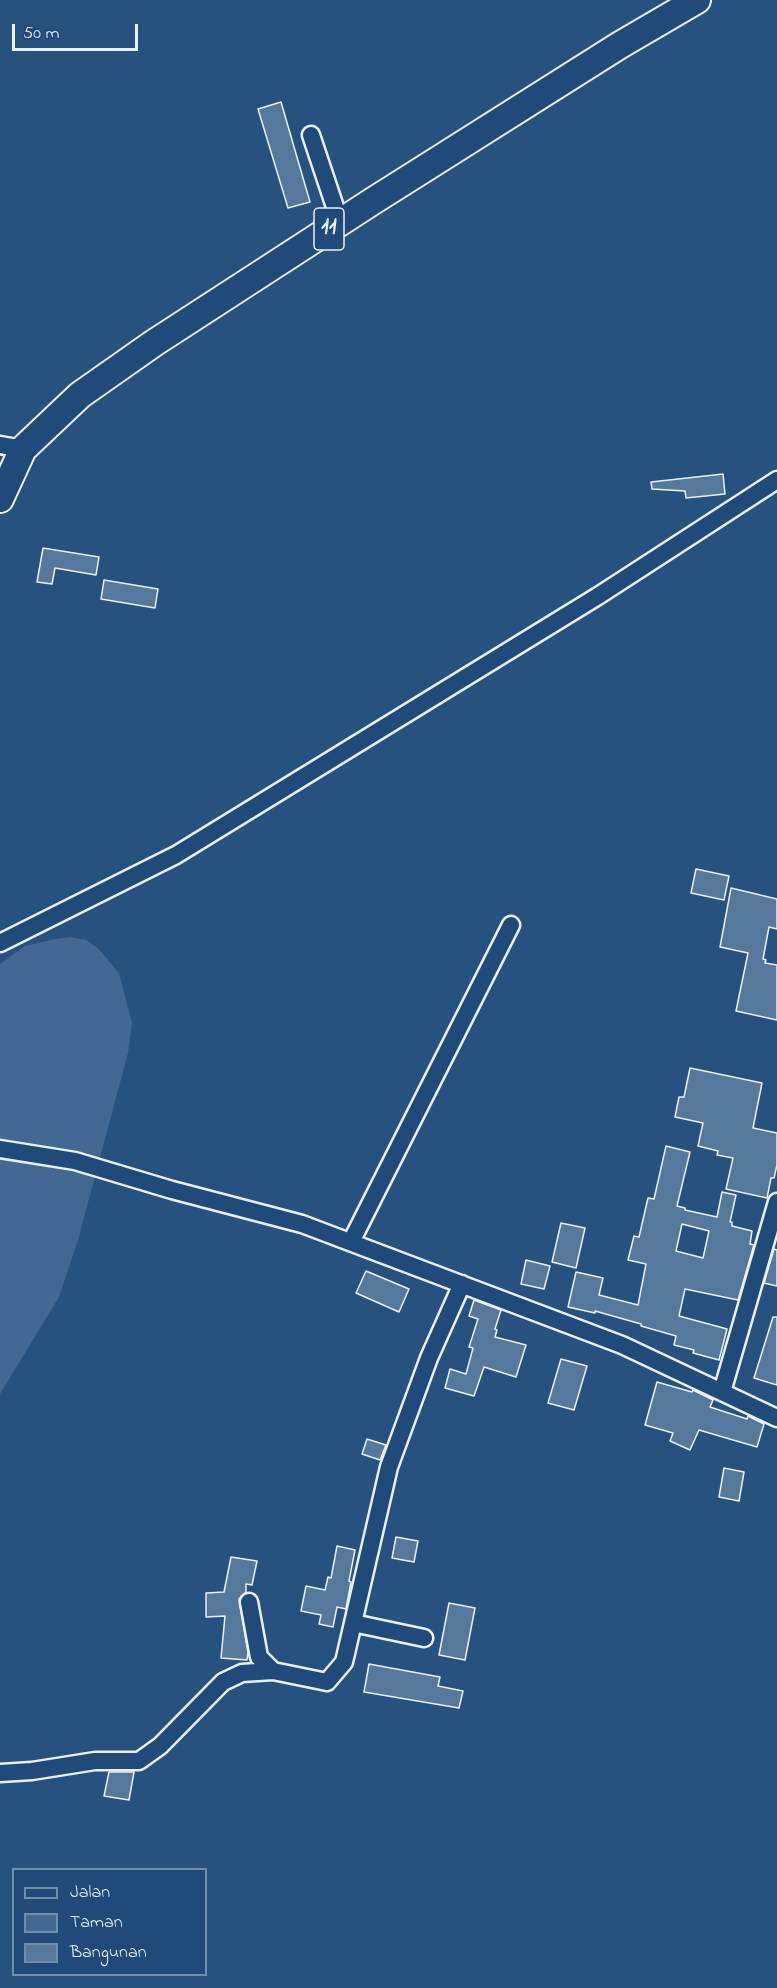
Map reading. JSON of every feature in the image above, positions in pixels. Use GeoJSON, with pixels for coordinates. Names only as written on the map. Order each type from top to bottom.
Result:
{"type":"FeatureCollection","features":[{"type":"Feature","properties":{"kind":"highway","name":"11"},"geometry":{"type":"LineString","coordinates":[[0,499],[12,447],[80,395],[154,343],[340,222],[620,45],[697,0]]}},
{"type":"Feature","properties":{"kind":"street"},"geometry":{"type":"LineString","coordinates":[[311,135],[340,222]]}},
{"type":"Feature","properties":{"kind":"street"},"geometry":{"type":"LineString","coordinates":[[0,943],[177,855],[598,596],[777,480]]}},
{"type":"Feature","properties":{"kind":"street"},"geometry":{"type":"LineString","coordinates":[[351,1242],[512,925]]}},
{"type":"Feature","properties":{"kind":"street"},"geometry":{"type":"LineString","coordinates":[[0,1149],[75,1161],[172,1190],[302,1224],[622,1345],[777,1418]]}},
{"type":"Feature","properties":{"kind":"street"},"geometry":{"type":"LineString","coordinates":[[722,1392],[777,1202]]}},
{"type":"Feature","properties":{"kind":"street"},"geometry":{"type":"LineString","coordinates":[[0,1773],[32,1771],[95,1761],[139,1761],[160,1746],[223,1682],[242,1673],[273,1671],[327,1682],[344,1662],[389,1467],[429,1358],[462,1284]]}},
{"type":"Feature","properties":{"kind":"street"},"geometry":{"type":"LineString","coordinates":[[249,1602],[259,1658],[273,1671]]}},
{"type":"Feature","properties":{"kind":"street"},"geometry":{"type":"LineString","coordinates":[[353,1623],[424,1638]]}},
{"type":"Feature","properties":{"kind":"green space"},"geometry":{"type":"Polygon","coordinates":[[[70,937],[86,940],[98,948],[119,973],[132,1023],[128,1053],[78,1240],[59,1297],[0,1394],[0,964],[25,946],[70,937]]]}},
{"type":"Feature","properties":{"kind":"building"},"geometry":{"type":"Polygon","coordinates":[[[281,102],[310,202],[288,208],[258,109],[281,102]]]}},
{"type":"Feature","properties":{"kind":"building"},"geometry":{"type":"Polygon","coordinates":[[[723,474],[725,494],[686,498],[685,491],[652,489],[651,482],[723,474]]]}},
{"type":"Feature","properties":{"kind":"building"},"geometry":{"type":"Polygon","coordinates":[[[43,548],[99,557],[96,575],[55,568],[52,584],[37,582],[43,548]]]}},
{"type":"Feature","properties":{"kind":"building"},"geometry":{"type":"Polygon","coordinates":[[[104,580],[158,589],[155,608],[101,599],[104,580]]]}},
{"type":"Feature","properties":{"kind":"building"},"geometry":{"type":"Polygon","coordinates":[[[696,869],[729,876],[724,900],[691,893],[696,869]]]}},
{"type":"Feature","properties":{"kind":"building"},"geometry":{"type":"Polygon","coordinates":[[[731,888],[777,899],[777,929],[769,927],[763,959],[766,960],[765,963],[777,965],[777,1020],[736,1011],[748,953],[720,947],[731,888]]]}},
{"type":"Feature","properties":{"kind":"building"},"geometry":{"type":"Polygon","coordinates":[[[690,1068],[762,1083],[753,1128],[777,1133],[777,1165],[774,1178],[771,1178],[767,1198],[726,1189],[733,1158],[717,1155],[718,1151],[698,1146],[703,1123],[675,1117],[679,1097],[684,1097],[690,1068]]]}},
{"type":"Feature","properties":{"kind":"building"},"geometry":{"type":"Polygon","coordinates":[[[666,1146],[690,1152],[677,1206],[717,1217],[722,1192],[736,1195],[730,1222],[732,1226],[752,1231],[750,1244],[754,1245],[738,1300],[685,1289],[679,1316],[727,1329],[719,1360],[674,1345],[676,1336],[595,1311],[595,1313],[568,1307],[576,1272],[603,1278],[599,1295],[638,1305],[646,1264],[628,1260],[634,1236],[639,1237],[648,1198],[654,1199],[666,1146]],[[682,1224],[676,1251],[703,1258],[709,1231],[682,1224]]]}},
{"type":"Feature","properties":{"kind":"building"},"geometry":{"type":"Polygon","coordinates":[[[561,1223],[585,1228],[576,1268],[552,1262],[561,1223]]]}},
{"type":"Feature","properties":{"kind":"building"},"geometry":{"type":"Polygon","coordinates":[[[774,1249],[777,1250],[777,1286],[764,1283],[774,1249]]]}},
{"type":"Feature","properties":{"kind":"building"},"geometry":{"type":"Polygon","coordinates":[[[526,1260],[550,1266],[544,1289],[521,1284],[526,1260]]]}},
{"type":"Feature","properties":{"kind":"building"},"geometry":{"type":"Polygon","coordinates":[[[366,1271],[409,1289],[399,1312],[356,1293],[366,1271]]]}},
{"type":"Feature","properties":{"kind":"building"},"geometry":{"type":"Polygon","coordinates":[[[474,1300],[501,1310],[495,1337],[526,1345],[516,1377],[484,1367],[474,1396],[445,1388],[450,1369],[466,1374],[473,1348],[469,1347],[478,1319],[469,1316],[474,1300]]]}},
{"type":"Feature","properties":{"kind":"building"},"geometry":{"type":"Polygon","coordinates":[[[773,1317],[777,1317],[777,1385],[754,1378],[773,1317]]]}},
{"type":"Feature","properties":{"kind":"building"},"geometry":{"type":"Polygon","coordinates":[[[561,1359],[587,1366],[574,1410],[548,1403],[561,1359]]]}},
{"type":"Feature","properties":{"kind":"building"},"geometry":{"type":"Polygon","coordinates":[[[657,1382],[692,1392],[693,1390],[713,1400],[710,1407],[747,1419],[748,1416],[764,1424],[757,1447],[699,1430],[690,1450],[670,1441],[673,1433],[645,1425],[657,1382]]]}},
{"type":"Feature","properties":{"kind":"building"},"geometry":{"type":"Polygon","coordinates":[[[367,1439],[386,1445],[380,1460],[362,1454],[367,1439]]]}},
{"type":"Feature","properties":{"kind":"building"},"geometry":{"type":"Polygon","coordinates":[[[724,1468],[744,1472],[739,1501],[719,1497],[724,1468]]]}},
{"type":"Feature","properties":{"kind":"building"},"geometry":{"type":"Polygon","coordinates":[[[396,1537],[418,1541],[414,1562],[392,1558],[396,1537]]]}},
{"type":"Feature","properties":{"kind":"building"},"geometry":{"type":"Polygon","coordinates":[[[337,1546],[355,1550],[346,1609],[337,1607],[333,1627],[319,1624],[321,1615],[301,1611],[306,1586],[325,1590],[328,1577],[331,1578],[337,1546]]]}},
{"type":"Feature","properties":{"kind":"building"},"geometry":{"type":"Polygon","coordinates":[[[231,1557],[257,1561],[252,1585],[246,1584],[246,1592],[239,1599],[248,1652],[247,1660],[221,1658],[225,1616],[206,1617],[206,1593],[224,1592],[231,1557]]]}},
{"type":"Feature","properties":{"kind":"building"},"geometry":{"type":"Polygon","coordinates":[[[449,1603],[475,1608],[465,1660],[439,1655],[449,1603]]]}},
{"type":"Feature","properties":{"kind":"building"},"geometry":{"type":"Polygon","coordinates":[[[369,1664],[440,1677],[438,1686],[463,1691],[459,1708],[364,1692],[369,1664]]]}},
{"type":"Feature","properties":{"kind":"building"},"geometry":{"type":"Polygon","coordinates":[[[109,1772],[134,1772],[129,1800],[104,1796],[109,1772]]]}}]}
